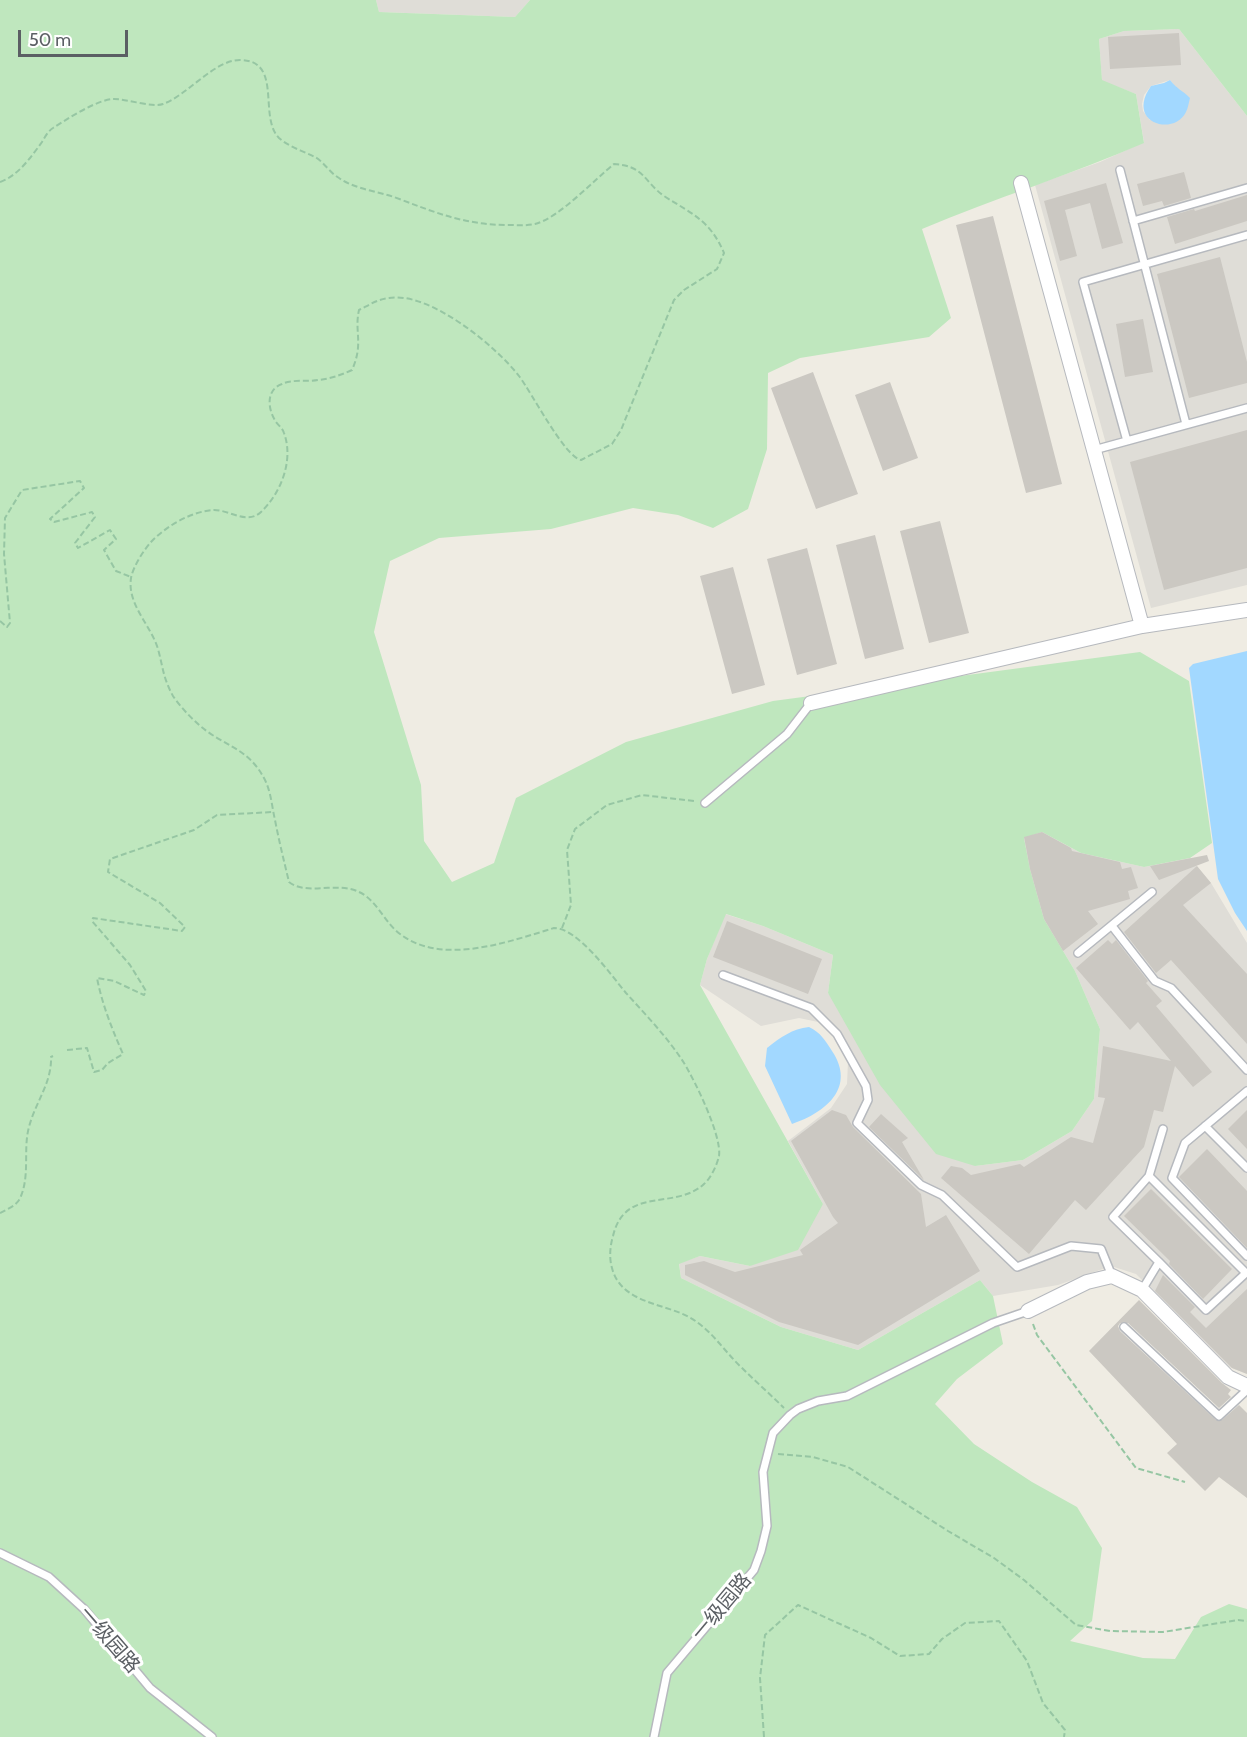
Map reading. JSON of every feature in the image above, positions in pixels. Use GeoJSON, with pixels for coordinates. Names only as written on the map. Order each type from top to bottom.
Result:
{"type":"FeatureCollection","features":[{"type":"Feature","properties":{"kind":"street"},"geometry":{"type":"LineString","coordinates":[[1021,183],[1142,626]]}},
{"type":"Feature","properties":{"kind":"street"},"geometry":{"type":"LineString","coordinates":[[811,703],[1142,626],[1247,610]]}},
{"type":"Feature","properties":{"kind":"street"},"geometry":{"type":"LineString","coordinates":[[1028,1311],[1087,1282],[1112,1276],[1142,1290],[1228,1377],[1247,1388]]}},
{"type":"Feature","properties":{"kind":"lane"},"geometry":{"type":"LineString","coordinates":[[1120,170],[1186,424]]}},
{"type":"Feature","properties":{"kind":"lane"},"geometry":{"type":"LineString","coordinates":[[1133,221],[1247,188]]}},
{"type":"Feature","properties":{"kind":"lane"},"geometry":{"type":"LineString","coordinates":[[1126,441],[1083,282],[1247,235]]}},
{"type":"Feature","properties":{"kind":"lane"},"geometry":{"type":"LineString","coordinates":[[1094,450],[1247,408]]}},
{"type":"Feature","properties":{"kind":"lane"},"geometry":{"type":"LineString","coordinates":[[705,803],[787,734],[811,703]]}},
{"type":"Feature","properties":{"kind":"lane"},"geometry":{"type":"LineString","coordinates":[[1078,953],[1152,892]]}},
{"type":"Feature","properties":{"kind":"lane"},"geometry":{"type":"LineString","coordinates":[[1112,926],[1155,981],[1171,988],[1247,1070]]}},
{"type":"Feature","properties":{"kind":"lane"},"geometry":{"type":"LineString","coordinates":[[723,975],[810,1008],[837,1034],[866,1086],[868,1100],[857,1123],[921,1185],[942,1195],[1017,1267],[1071,1246],[1101,1249],[1112,1276]]}},
{"type":"Feature","properties":{"kind":"lane"},"geometry":{"type":"LineString","coordinates":[[1247,1091],[1185,1143],[1172,1178],[1247,1256]]}},
{"type":"Feature","properties":{"kind":"lane"},"geometry":{"type":"LineString","coordinates":[[1205,1126],[1247,1168]]}},
{"type":"Feature","properties":{"kind":"lane"},"geometry":{"type":"LineString","coordinates":[[1149,1176],[1246,1272],[1206,1310],[1113,1217],[1149,1176],[1163,1129]]}},
{"type":"Feature","properties":{"kind":"lane"},"geometry":{"type":"LineString","coordinates":[[1142,1290],[1159,1262]]}},
{"type":"Feature","properties":{"kind":"lane","name":"一级园路"},"geometry":{"type":"LineString","coordinates":[[654,1737],[667,1673],[754,1570],[767,1526],[763,1472],[773,1433],[798,1409],[818,1401],[847,1396],[993,1323],[1028,1311]]}},
{"type":"Feature","properties":{"kind":"lane"},"geometry":{"type":"LineString","coordinates":[[1124,1327],[1219,1416],[1247,1388]]}},
{"type":"Feature","properties":{"kind":"lane","name":"一级园路"},"geometry":{"type":"LineString","coordinates":[[0,1553],[49,1577],[84,1609],[150,1688],[212,1737]]}},
{"type":"Feature","properties":{"kind":"path"},"geometry":{"type":"LineString","coordinates":[[0,182],[8,179],[21,168],[50,129],[105,100],[137,101],[159,106],[173,100],[216,69],[234,60],[241,60],[257,65],[266,77],[270,119],[279,137],[318,159],[339,179],[364,189],[456,219],[494,225],[527,225],[550,218],[614,164],[627,165],[637,169],[663,195],[683,206],[716,236],[724,253],[717,269],[684,290],[674,300],[621,430],[612,444],[581,460],[572,456],[519,376],[499,354],[447,313],[412,300],[391,297],[359,310],[357,319],[360,344],[352,370],[333,378],[282,384],[272,391],[269,400],[270,410],[284,432],[287,455],[284,475],[272,499],[259,514],[242,518],[216,510],[195,513],[172,525],[151,542],[131,577],[133,600],[158,648],[162,672],[174,697],[196,723],[216,738],[239,749],[255,765],[266,781],[289,882],[302,888],[334,887],[359,891],[372,899],[379,911],[399,933],[417,944],[446,951],[504,943],[554,928],[562,928],[579,940],[604,967],[684,1064],[706,1107],[718,1142],[719,1156],[710,1178],[704,1184],[683,1195],[656,1199],[633,1206],[624,1212],[615,1228],[610,1246],[612,1269],[631,1294],[688,1316],[704,1326],[717,1338],[740,1367],[765,1388],[790,1415]]}},
{"type":"Feature","properties":{"kind":"path"},"geometry":{"type":"LineString","coordinates":[[0,621],[7,627],[10,623],[4,554],[5,518],[22,490],[80,481],[84,488],[50,519],[54,522],[92,512],[95,517],[75,543],[78,548],[110,530],[116,539],[104,550],[116,571],[131,577]]}},
{"type":"Feature","properties":{"kind":"path"},"geometry":{"type":"LineString","coordinates":[[562,928],[571,905],[567,850],[575,829],[607,805],[642,795],[705,803]]}},
{"type":"Feature","properties":{"kind":"path"},"geometry":{"type":"LineString","coordinates":[[67,1050],[87,1048],[94,1072],[102,1070],[108,1063],[123,1054],[105,1012],[97,978],[114,981],[144,995],[146,991],[130,966],[92,921],[93,918],[182,931],[185,927],[160,903],[108,872],[110,859],[194,830],[217,815],[273,812]]}},
{"type":"Feature","properties":{"kind":"path"},"geometry":{"type":"LineString","coordinates":[[0,1213],[14,1206],[21,1198],[27,1163],[28,1129],[51,1071],[53,1056]]}},
{"type":"Feature","properties":{"kind":"path"},"geometry":{"type":"LineString","coordinates":[[1028,1311],[1037,1335],[1136,1468],[1185,1482]]}},
{"type":"Feature","properties":{"kind":"path"},"geometry":{"type":"LineString","coordinates":[[768,1453],[813,1457],[848,1467],[994,1558],[1024,1580],[1076,1625],[1110,1631],[1163,1632],[1238,1620],[1247,1621]]}},
{"type":"Feature","properties":{"kind":"path"},"geometry":{"type":"LineString","coordinates":[[764,1737],[760,1678],[765,1635],[798,1605],[871,1638],[900,1656],[929,1654],[942,1639],[965,1623],[999,1621],[1027,1661],[1043,1703],[1065,1730],[1064,1737]]}},
{"type":"Feature","properties":{"kind":"shaded area"},"geometry":{"type":"Polygon","coordinates":[[[376,0],[530,0],[515,17],[379,12],[376,0]]]}},
{"type":"Feature","properties":{"kind":"shaded area"},"geometry":{"type":"Polygon","coordinates":[[[1179,29],[1247,116],[1247,585],[1151,608],[1035,185],[1100,162],[1144,142],[1136,94],[1102,81],[1099,39],[1124,31],[1179,29]],[[1170,80],[1151,86],[1144,95],[1142,104],[1143,111],[1150,120],[1178,90],[1170,80]]]}},
{"type":"Feature","properties":{"kind":"shaded area"},"geometry":{"type":"Polygon","coordinates":[[[1042,832],[1081,853],[1144,867],[1190,858],[1211,883],[1247,943],[1247,1374],[1229,1367],[1136,1274],[1111,1266],[1058,1285],[993,1296],[980,1280],[858,1350],[781,1327],[681,1278],[679,1263],[700,1256],[750,1266],[823,1204],[788,1141],[831,1108],[847,1084],[848,1062],[834,1036],[818,1022],[799,1018],[761,1026],[700,985],[707,959],[725,914],[763,926],[833,955],[828,993],[975,1166],[1023,1160],[1072,1131],[1094,1099],[1100,1029],[1075,971],[1044,919],[1024,837],[1042,832]]]}},
{"type":"Feature","properties":{"kind":"green space"},"geometry":{"type":"Polygon","coordinates":[[[0,0],[376,0],[379,12],[515,17],[530,0],[1247,0],[1247,116],[1179,29],[1124,31],[1099,39],[1102,80],[1136,94],[1144,143],[922,229],[951,318],[929,337],[800,358],[768,373],[767,449],[748,509],[713,528],[678,515],[633,508],[551,529],[439,538],[390,561],[374,632],[421,785],[424,841],[452,882],[494,863],[516,798],[626,742],[773,701],[1140,652],[1189,681],[1212,843],[1190,858],[1144,867],[1081,853],[1042,832],[1024,838],[1044,919],[1075,971],[1100,1029],[1094,1099],[1072,1131],[1023,1160],[975,1166],[936,1154],[880,1085],[828,993],[833,955],[763,926],[726,914],[707,959],[700,985],[823,1204],[798,1250],[750,1266],[700,1256],[679,1264],[681,1278],[781,1327],[858,1350],[980,1280],[993,1296],[1003,1344],[957,1379],[935,1404],[974,1444],[1032,1482],[1077,1507],[1102,1548],[1092,1621],[1070,1641],[1143,1658],[1175,1659],[1201,1617],[1229,1604],[1247,1609],[1247,1737],[0,1737],[0,0]]]}},
{"type":"Feature","properties":{"kind":"water"},"geometry":{"type":"Polygon","coordinates":[[[1170,80],[1190,98],[1186,112],[1180,120],[1163,125],[1147,117],[1144,109],[1145,99],[1151,86],[1170,80]]]}},
{"type":"Feature","properties":{"kind":"water"},"geometry":{"type":"Polygon","coordinates":[[[1247,651],[1247,931],[1218,879],[1189,668],[1193,664],[1247,651]]]}},
{"type":"Feature","properties":{"kind":"water"},"geometry":{"type":"Polygon","coordinates":[[[809,1027],[825,1040],[839,1064],[841,1076],[839,1087],[826,1105],[816,1113],[792,1124],[765,1066],[767,1048],[787,1034],[809,1027]]]}},
{"type":"Feature","properties":{"kind":"building"},"geometry":{"type":"Polygon","coordinates":[[[1179,33],[1181,65],[1110,69],[1108,37],[1179,33]]]}},
{"type":"Feature","properties":{"kind":"building"},"geometry":{"type":"Polygon","coordinates":[[[1184,172],[1191,198],[1164,206],[1162,201],[1143,206],[1137,184],[1184,172]]]}},
{"type":"Feature","properties":{"kind":"building"},"geometry":{"type":"Polygon","coordinates":[[[1106,183],[1123,243],[1102,249],[1090,203],[1065,210],[1077,256],[1060,261],[1044,201],[1106,183]]]}},
{"type":"Feature","properties":{"kind":"building"},"geometry":{"type":"Polygon","coordinates":[[[1247,195],[1247,221],[1175,244],[1167,217],[1247,195]]]}},
{"type":"Feature","properties":{"kind":"building"},"geometry":{"type":"Polygon","coordinates":[[[993,216],[1062,484],[1026,493],[956,225],[993,216]]]}},
{"type":"Feature","properties":{"kind":"building"},"geometry":{"type":"Polygon","coordinates":[[[1220,257],[1247,362],[1247,383],[1189,398],[1157,274],[1220,257]]]}},
{"type":"Feature","properties":{"kind":"building"},"geometry":{"type":"Polygon","coordinates":[[[1143,319],[1153,372],[1125,377],[1116,324],[1143,319]]]}},
{"type":"Feature","properties":{"kind":"building"},"geometry":{"type":"Polygon","coordinates":[[[813,372],[858,494],[816,509],[771,388],[813,372]]]}},
{"type":"Feature","properties":{"kind":"building"},"geometry":{"type":"Polygon","coordinates":[[[890,382],[918,458],[883,471],[855,395],[890,382]]]}},
{"type":"Feature","properties":{"kind":"building"},"geometry":{"type":"Polygon","coordinates":[[[1247,430],[1247,568],[1164,590],[1130,462],[1247,430]]]}},
{"type":"Feature","properties":{"kind":"building"},"geometry":{"type":"Polygon","coordinates":[[[940,521],[969,633],[929,643],[900,531],[940,521]]]}},
{"type":"Feature","properties":{"kind":"building"},"geometry":{"type":"Polygon","coordinates":[[[875,535],[904,649],[865,659],[836,545],[875,535]]]}},
{"type":"Feature","properties":{"kind":"building"},"geometry":{"type":"Polygon","coordinates":[[[807,548],[837,664],[797,675],[767,559],[807,548]]]}},
{"type":"Feature","properties":{"kind":"building"},"geometry":{"type":"Polygon","coordinates":[[[733,567],[765,685],[732,694],[700,576],[733,567]]]}},
{"type":"Feature","properties":{"kind":"building"},"geometry":{"type":"Polygon","coordinates":[[[1042,832],[1071,848],[1072,851],[1120,862],[1122,869],[1131,867],[1138,888],[1128,891],[1130,899],[1088,911],[1098,924],[1063,951],[1044,919],[1024,837],[1042,832]]]}},
{"type":"Feature","properties":{"kind":"building"},"geometry":{"type":"Polygon","coordinates":[[[1207,855],[1209,861],[1159,880],[1150,866],[1207,855]]]}},
{"type":"Feature","properties":{"kind":"building"},"geometry":{"type":"Polygon","coordinates":[[[1197,866],[1211,883],[1183,905],[1247,974],[1247,1044],[1171,960],[1156,973],[1124,932],[1197,866]]]}},
{"type":"Feature","properties":{"kind":"building"},"geometry":{"type":"Polygon","coordinates":[[[727,921],[822,959],[808,994],[713,957],[727,921]]]}},
{"type":"Feature","properties":{"kind":"building"},"geometry":{"type":"Polygon","coordinates":[[[1108,940],[1112,944],[1116,940],[1148,981],[1146,983],[1162,1001],[1156,1006],[1212,1072],[1193,1087],[1175,1066],[1163,1112],[1154,1110],[1144,1147],[1086,1210],[1075,1200],[1029,1254],[941,1178],[951,1166],[962,1168],[971,1175],[1020,1164],[1024,1167],[1071,1137],[1093,1143],[1105,1098],[1098,1097],[1103,1046],[1171,1061],[1138,1022],[1130,1030],[1076,968],[1108,940]]]}},
{"type":"Feature","properties":{"kind":"building"},"geometry":{"type":"Polygon","coordinates":[[[832,1110],[846,1115],[853,1127],[921,1194],[926,1227],[946,1215],[980,1271],[858,1345],[779,1322],[685,1275],[685,1265],[704,1261],[735,1272],[803,1255],[800,1250],[838,1223],[791,1141],[832,1110]]]}},
{"type":"Feature","properties":{"kind":"building"},"geometry":{"type":"Polygon","coordinates":[[[1247,1110],[1247,1149],[1228,1129],[1247,1110]]]}},
{"type":"Feature","properties":{"kind":"building"},"geometry":{"type":"Polygon","coordinates":[[[881,1114],[908,1138],[902,1142],[924,1180],[869,1127],[881,1114]]]}},
{"type":"Feature","properties":{"kind":"building"},"geometry":{"type":"Polygon","coordinates":[[[1207,1149],[1247,1191],[1247,1248],[1179,1177],[1207,1149]]]}},
{"type":"Feature","properties":{"kind":"building"},"geometry":{"type":"Polygon","coordinates":[[[1151,1189],[1232,1269],[1203,1299],[1169,1264],[1170,1261],[1124,1216],[1151,1189]]]}},
{"type":"Feature","properties":{"kind":"building"},"geometry":{"type":"Polygon","coordinates":[[[1163,1275],[1195,1307],[1190,1312],[1206,1328],[1247,1289],[1247,1374],[1232,1368],[1155,1291],[1163,1275]]]}},
{"type":"Feature","properties":{"kind":"building"},"geometry":{"type":"Polygon","coordinates":[[[1139,1300],[1231,1390],[1228,1394],[1231,1397],[1219,1408],[1128,1323],[1120,1323],[1118,1326],[1120,1331],[1216,1420],[1222,1420],[1239,1405],[1247,1413],[1247,1498],[1219,1477],[1205,1491],[1167,1453],[1177,1444],[1089,1351],[1139,1300]]]}}]}
